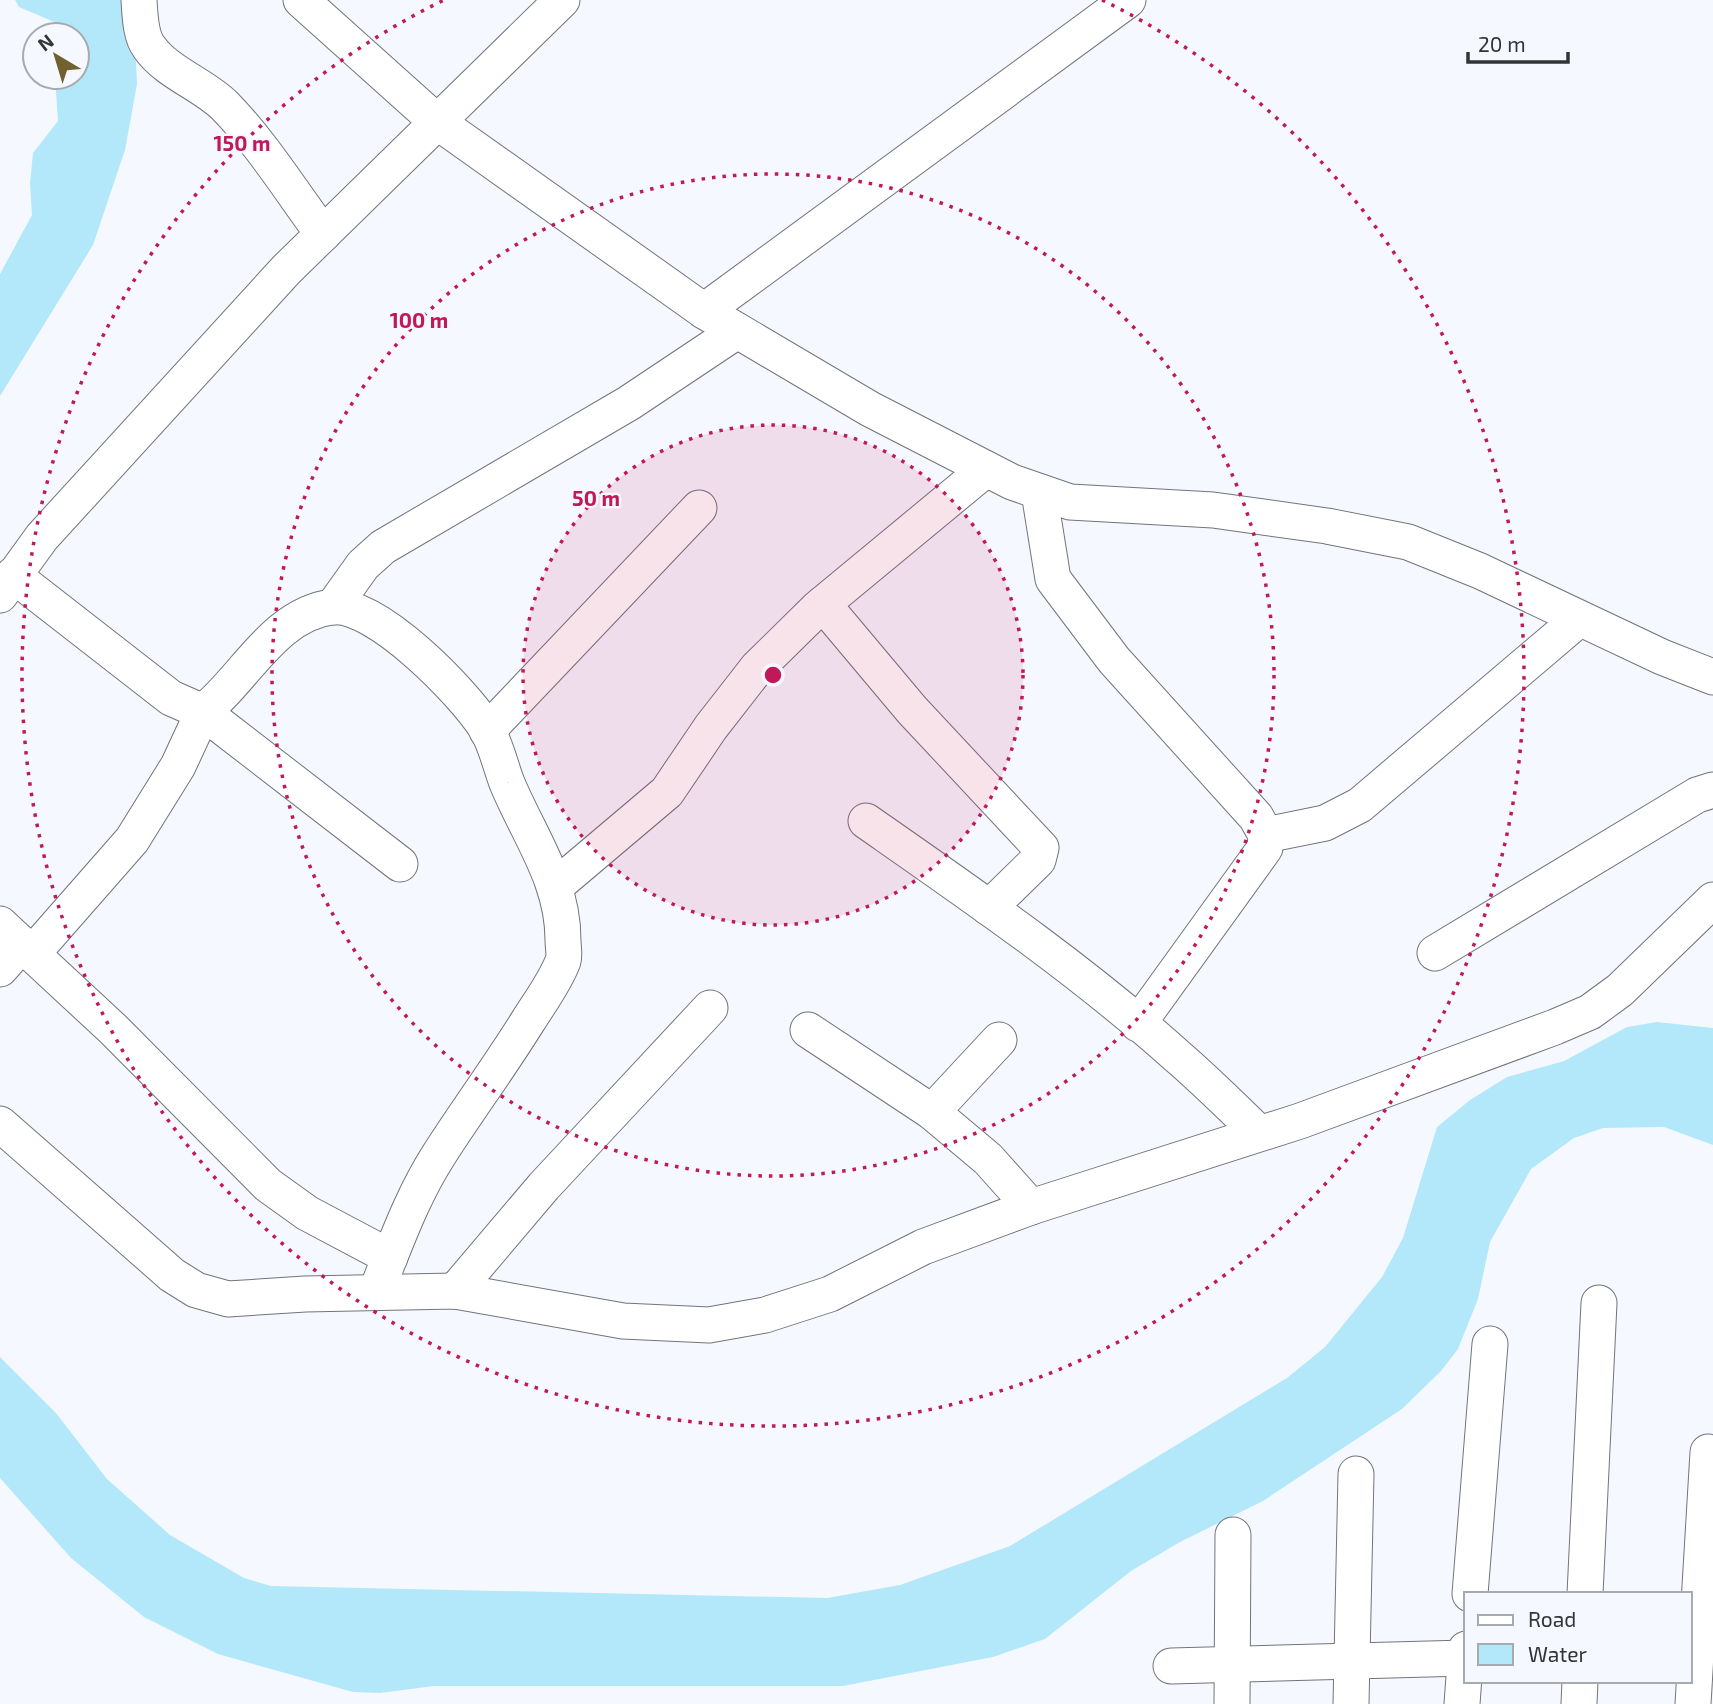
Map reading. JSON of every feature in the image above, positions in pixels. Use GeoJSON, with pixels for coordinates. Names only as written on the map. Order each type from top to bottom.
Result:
{"type":"FeatureCollection","features":[{"type":"Feature","properties":{"kind":"street"},"geometry":{"type":"LineString","coordinates":[[301,0],[436,121],[704,311],[870,409],[986,469],[1070,502],[1213,510],[1327,526],[1408,542],[1480,571],[1579,619],[1713,677]]}},
{"type":"Feature","properties":{"kind":"street"},"geometry":{"type":"LineString","coordinates":[[400,864],[203,712],[171,698],[7,585],[51,527],[286,270],[562,0]]}},
{"type":"Feature","properties":{"kind":"street"},"geometry":{"type":"LineString","coordinates":[[704,311],[1128,0]]}},
{"type":"Feature","properties":{"kind":"street"},"geometry":{"type":"LineString","coordinates":[[142,2],[148,46],[165,64],[196,81],[251,135],[323,234]]}},
{"type":"Feature","properties":{"kind":"street"},"geometry":{"type":"LineString","coordinates":[[333,607],[363,565],[383,547],[629,403],[737,331]]}},
{"type":"Feature","properties":{"kind":"street"},"geometry":{"type":"LineString","coordinates":[[557,885],[667,792],[711,727],[757,668],[822,604],[986,469]]}},
{"type":"Feature","properties":{"kind":"street"},"geometry":{"type":"LineString","coordinates":[[1039,492],[1053,579],[1114,660],[1256,817],[1266,835],[1265,848],[1138,1024]]}},
{"type":"Feature","properties":{"kind":"street"},"geometry":{"type":"LineString","coordinates":[[487,731],[699,509]]}},
{"type":"Feature","properties":{"kind":"street"},"geometry":{"type":"LineString","coordinates":[[822,604],[912,710],[1041,848],[1038,860],[989,908]]}},
{"type":"Feature","properties":{"kind":"street"},"geometry":{"type":"LineString","coordinates":[[376,1292],[390,1257],[418,1187],[489,1083],[564,959],[563,924],[557,885],[507,782],[487,731],[455,688],[412,647],[357,611],[333,607],[305,616],[268,643],[233,685],[203,712],[178,765],[132,840],[14,948],[113,1029],[268,1185],[307,1213],[390,1257]]}},
{"type":"Feature","properties":{"kind":"street"},"geometry":{"type":"LineString","coordinates":[[1266,835],[1325,823],[1360,805],[1579,619]]}},
{"type":"Feature","properties":{"kind":"street"},"geometry":{"type":"LineString","coordinates":[[1435,953],[1697,795],[1713,790]]}},
{"type":"Feature","properties":{"kind":"street"},"geometry":{"type":"LineString","coordinates":[[866,821],[989,908],[1138,1024],[1177,1055],[1259,1133]]}},
{"type":"Feature","properties":{"kind":"street"},"geometry":{"type":"LineString","coordinates":[[0,1124],[172,1275],[196,1290],[228,1298],[455,1291],[623,1321],[709,1325],[765,1315],[830,1294],[923,1247],[1031,1207],[1259,1133],[1590,1012],[1620,990],[1713,900]]}},
{"type":"Feature","properties":{"kind":"street"},"geometry":{"type":"LineString","coordinates":[[455,1291],[544,1186],[710,1008]]}},
{"type":"Feature","properties":{"kind":"street"},"geometry":{"type":"LineString","coordinates":[[808,1030],[932,1112],[988,1159],[1031,1207]]}},
{"type":"Feature","properties":{"kind":"street"},"geometry":{"type":"LineString","coordinates":[[932,1112],[999,1040]]}},
{"type":"Feature","properties":{"kind":"street"},"geometry":{"type":"LineString","coordinates":[[1585,1592],[1598,1303]]}},
{"type":"Feature","properties":{"kind":"street"},"geometry":{"type":"LineString","coordinates":[[1471,1592],[1490,1344]]}},
{"type":"Feature","properties":{"kind":"street"},"geometry":{"type":"LineString","coordinates":[[1693,1704],[1700,1661],[1708,1452]]}},
{"type":"Feature","properties":{"kind":"street"},"geometry":{"type":"LineString","coordinates":[[1351,1704],[1356,1474]]}},
{"type":"Feature","properties":{"kind":"street"},"geometry":{"type":"LineString","coordinates":[[1232,1704],[1234,1535]]}},
{"type":"Feature","properties":{"kind":"street"},"geometry":{"type":"LineString","coordinates":[[1171,1666],[1464,1658]]}},
{"type":"Feature","properties":{"kind":"street"},"geometry":{"type":"LineString","coordinates":[[1462,1704],[1464,1681]]}},
{"type":"Feature","properties":{"kind":"street"},"geometry":{"type":"LineString","coordinates":[[1579,1704],[1580,1683]]}},
{"type":"Feature","properties":{"kind":"water"},"geometry":{"type":"Polygon","coordinates":[[[15,0],[126,0],[135,41],[137,84],[125,150],[93,245],[0,396],[0,274],[32,215],[30,183],[33,153],[58,121],[56,91],[91,91],[91,21],[52,21],[19,7],[15,0]]]}},
{"type":"Feature","properties":{"kind":"water"},"geometry":{"type":"Polygon","coordinates":[[[1657,1022],[1713,1028],[1713,1145],[1664,1127],[1603,1128],[1574,1138],[1531,1169],[1490,1242],[1478,1299],[1458,1349],[1441,1371],[1402,1409],[1263,1501],[1180,1542],[1131,1571],[1045,1639],[993,1657],[843,1686],[434,1686],[380,1693],[353,1692],[218,1654],[144,1617],[71,1558],[0,1478],[0,1357],[56,1413],[107,1479],[170,1535],[244,1578],[271,1586],[827,1598],[900,1585],[1010,1546],[1287,1378],[1325,1347],[1382,1277],[1403,1238],[1437,1127],[1470,1100],[1507,1077],[1564,1061],[1627,1027],[1657,1022]]]}}]}
